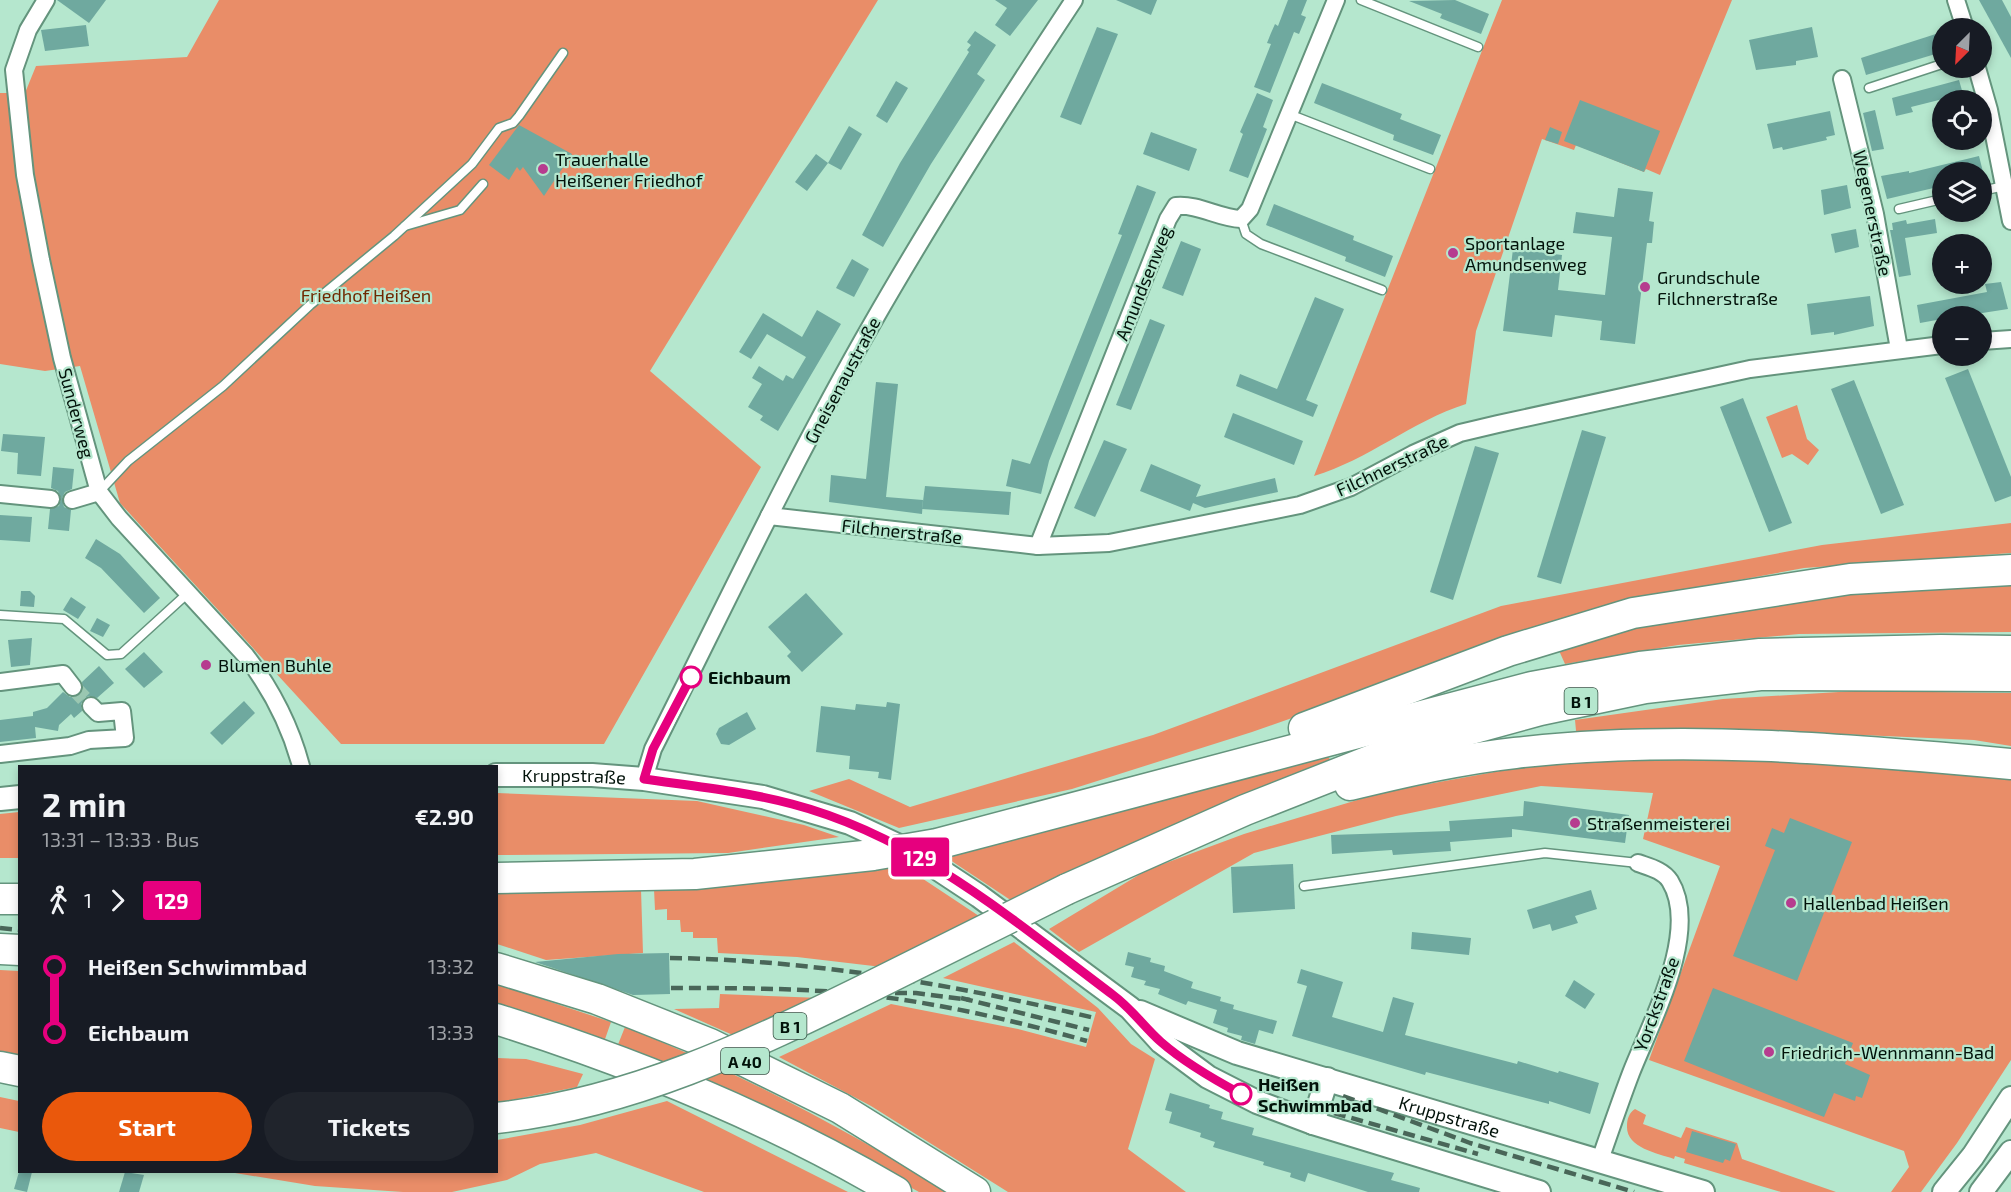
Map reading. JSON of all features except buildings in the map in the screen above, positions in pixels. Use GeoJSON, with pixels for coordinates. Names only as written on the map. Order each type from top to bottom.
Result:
{"type":"FeatureCollection","features":[{"type":"Feature","properties":{"kind":"highway"},"geometry":{"type":"LineString","coordinates":[[1138,791],[1509,651],[1633,613],[1850,579],[2011,570]]}},
{"type":"Feature","properties":{"kind":"highway"},"geometry":{"type":"LineString","coordinates":[[498,878],[695,874],[873,855],[937,843],[1532,687],[1640,667],[1760,654],[1941,650],[2011,651]]}},
{"type":"Feature","properties":{"kind":"highway","name":"B 1"},"geometry":{"type":"LineString","coordinates":[[498,1118],[579,1104],[686,1071],[767,1038],[1067,889],[1245,810],[1405,747],[1540,710],[1645,688],[1760,675],[2011,676]]}},
{"type":"Feature","properties":{"kind":"highway"},"geometry":{"type":"LineString","coordinates":[[1245,810],[1410,771],[1514,753],[1615,745],[1762,746],[2011,764]]}},
{"type":"Feature","properties":{"kind":"highway"},"geometry":{"type":"LineString","coordinates":[[0,880],[18,880]]}},
{"type":"Feature","properties":{"kind":"highway"},"geometry":{"type":"LineString","coordinates":[[0,899],[18,899]]}},
{"type":"Feature","properties":{"kind":"highway"},"geometry":{"type":"LineString","coordinates":[[0,949],[18,950]]}},
{"type":"Feature","properties":{"kind":"highway","name":"A 40"},"geometry":{"type":"LineString","coordinates":[[498,969],[597,999],[710,1044],[840,1108],[975,1192]]}},
{"type":"Feature","properties":{"kind":"highway","name":"A 40"},"geometry":{"type":"LineString","coordinates":[[498,1020],[665,1078],[764,1123],[896,1192]]}},
{"type":"Feature","properties":{"kind":"highway"},"geometry":{"type":"LineString","coordinates":[[0,1067],[18,1071]]}},
{"type":"Feature","properties":{"kind":"street","name":"Sunderweg"},"geometry":{"type":"LineString","coordinates":[[46,0],[7,70],[41,260],[62,358],[99,492],[119,518],[264,680],[282,711],[301,765]]}},
{"type":"Feature","properties":{"kind":"street","name":"Gneisenaustraße"},"geometry":{"type":"LineString","coordinates":[[644,779],[653,749],[769,516],[872,323],[996,118],[1074,0]]}},
{"type":"Feature","properties":{"kind":"street"},"geometry":{"type":"LineString","coordinates":[[1241,219],[1250,209],[1336,0]]}},
{"type":"Feature","properties":{"kind":"street"},"geometry":{"type":"LineString","coordinates":[[1956,0],[1962,18]]}},
{"type":"Feature","properties":{"kind":"street"},"geometry":{"type":"LineString","coordinates":[[1979,78],[2011,221]]}},
{"type":"Feature","properties":{"kind":"street","name":"Wegenerstraße"},"geometry":{"type":"LineString","coordinates":[[1842,79],[1875,214],[1899,349]]}},
{"type":"Feature","properties":{"kind":"street","name":"Amundsenweg"},"geometry":{"type":"LineString","coordinates":[[1038,546],[1168,219],[1176,206],[1190,205],[1224,218],[1241,219]]}},
{"type":"Feature","properties":{"kind":"street"},"geometry":{"type":"LineString","coordinates":[[1992,341],[2011,339]]}},
{"type":"Feature","properties":{"kind":"street","name":"Filchnerstraße"},"geometry":{"type":"LineString","coordinates":[[769,516],[1038,546],[1110,543],[1300,505],[1351,487],[1413,454],[1460,433],[1750,369],[1932,346]]}},
{"type":"Feature","properties":{"kind":"street"},"geometry":{"type":"LineString","coordinates":[[72,500],[99,492]]}},
{"type":"Feature","properties":{"kind":"street"},"geometry":{"type":"LineString","coordinates":[[0,494],[51,499]]}},
{"type":"Feature","properties":{"kind":"street"},"geometry":{"type":"LineString","coordinates":[[0,682],[63,675],[74,687]]}},
{"type":"Feature","properties":{"kind":"street"},"geometry":{"type":"LineString","coordinates":[[0,754],[70,746],[89,740],[125,738],[123,711],[95,709],[89,740]]}},
{"type":"Feature","properties":{"kind":"street","name":"Kruppstraße"},"geometry":{"type":"LineString","coordinates":[[498,775],[592,775],[644,779],[733,791],[792,804],[880,836],[937,867],[979,896],[1130,1008],[1161,1042],[1208,1077],[1257,1102],[1313,1123],[1539,1192]]}},
{"type":"Feature","properties":{"kind":"street"},"geometry":{"type":"LineString","coordinates":[[0,799],[18,797]]}},
{"type":"Feature","properties":{"kind":"street","name":"Yorckstraße"},"geometry":{"type":"LineString","coordinates":[[1600,1160],[1668,980],[1679,927],[1678,907],[1669,879],[1658,870],[1638,863]]}},
{"type":"Feature","properties":{"kind":"street","name":"Kruppstraße"},"geometry":{"type":"LineString","coordinates":[[1130,1008],[1237,1053],[1703,1192]]}},
{"type":"Feature","properties":{"kind":"street"},"geometry":{"type":"LineString","coordinates":[[1313,1123],[1327,1078]]}},
{"type":"Feature","properties":{"kind":"street"},"geometry":{"type":"LineString","coordinates":[[1944,1192],[1973,1156],[2011,1098]]}},
{"type":"Feature","properties":{"kind":"street"},"geometry":{"type":"LineString","coordinates":[[1981,1192],[2006,1160]]}},
{"type":"Feature","properties":{"kind":"street"},"geometry":{"type":"LineString","coordinates":[[1990,1192],[2006,1160]]}},
{"type":"Feature","properties":{"kind":"lane"},"geometry":{"type":"LineString","coordinates":[[1361,0],[1478,47]]}},
{"type":"Feature","properties":{"kind":"lane"},"geometry":{"type":"LineString","coordinates":[[99,492],[128,460],[223,386],[310,305],[472,164],[500,129],[513,123],[563,53]]}},
{"type":"Feature","properties":{"kind":"lane"},"geometry":{"type":"LineString","coordinates":[[1869,88],[1932,67]]}},
{"type":"Feature","properties":{"kind":"lane"},"geometry":{"type":"LineString","coordinates":[[1289,114],[1430,169]]}},
{"type":"Feature","properties":{"kind":"lane"},"geometry":{"type":"LineString","coordinates":[[403,226],[460,210],[483,184]]}},
{"type":"Feature","properties":{"kind":"lane"},"geometry":{"type":"LineString","coordinates":[[1992,189],[2005,186]]}},
{"type":"Feature","properties":{"kind":"lane"},"geometry":{"type":"LineString","coordinates":[[1899,209],[1932,202]]}},
{"type":"Feature","properties":{"kind":"lane"},"geometry":{"type":"LineString","coordinates":[[1241,219],[1246,234],[1261,244],[1382,290]]}},
{"type":"Feature","properties":{"kind":"lane"},"geometry":{"type":"LineString","coordinates":[[0,615],[64,619],[107,655],[121,654],[188,593]]}},
{"type":"Feature","properties":{"kind":"lane"},"geometry":{"type":"LineString","coordinates":[[1304,886],[1545,853],[1638,863]]}},
{"type":"Feature","properties":{"kind":"green space","name":"Friedhof Heißen"},"geometry":{"type":"Polygon","coordinates":[[[219,0],[878,0],[650,371],[761,467],[604,744],[341,744],[120,503],[80,366],[45,371],[0,364],[0,93],[25,93],[36,66],[187,57],[219,0]]]}},
{"type":"Feature","properties":{"kind":"green space","name":"Sportanlage Amundsenweg"},"geometry":{"type":"Polygon","coordinates":[[[1502,0],[1732,0],[1660,175],[1646,169],[1644,172],[1576,145],[1574,150],[1542,139],[1476,331],[1466,404],[1427,420],[1334,469],[1314,476],[1502,0]]]}},
{"type":"Feature","properties":{"kind":"green space"},"geometry":{"type":"Polygon","coordinates":[[[1797,405],[1807,439],[1819,450],[1808,465],[1792,454],[1782,458],[1766,417],[1797,405]]]}},
{"type":"Feature","properties":{"kind":"green space"},"geometry":{"type":"Polygon","coordinates":[[[2011,523],[2011,553],[1804,568],[1624,601],[1252,732],[1072,789],[899,828],[809,791],[849,779],[910,807],[1153,735],[1501,606],[1822,545],[2011,523]]]}},
{"type":"Feature","properties":{"kind":"green space"},"geometry":{"type":"Polygon","coordinates":[[[2011,581],[2011,632],[1799,634],[1678,645],[1565,664],[1557,646],[1623,624],[1809,592],[2011,581]]]}},
{"type":"Feature","properties":{"kind":"green space"},"geometry":{"type":"Polygon","coordinates":[[[1855,691],[2011,693],[2011,746],[1974,740],[1725,729],[1577,741],[1575,720],[1723,699],[1855,691]]]}},
{"type":"Feature","properties":{"kind":"green space"},"geometry":{"type":"Polygon","coordinates":[[[1325,752],[1331,761],[1012,901],[947,858],[1325,752]]]}},
{"type":"Feature","properties":{"kind":"green space"},"geometry":{"type":"Polygon","coordinates":[[[1656,757],[1733,757],[2011,778],[2011,1060],[1957,1143],[1921,1192],[1891,1192],[1909,1167],[1904,1151],[1649,1060],[1720,866],[1643,839],[1653,793],[1541,786],[1396,816],[1254,853],[1079,952],[1049,929],[1147,870],[1244,834],[1384,792],[1522,767],[1656,757]]]}},
{"type":"Feature","properties":{"kind":"green space"},"geometry":{"type":"Polygon","coordinates":[[[498,793],[697,801],[804,825],[839,837],[728,853],[498,855],[498,793]]]}},
{"type":"Feature","properties":{"kind":"green space"},"geometry":{"type":"Polygon","coordinates":[[[18,812],[18,858],[0,858],[0,814],[18,812]]]}},
{"type":"Feature","properties":{"kind":"green space"},"geometry":{"type":"Polygon","coordinates":[[[902,865],[982,918],[882,967],[797,957],[718,953],[717,938],[693,938],[693,932],[681,932],[680,920],[667,920],[667,909],[655,910],[654,889],[779,881],[902,865]]]}},
{"type":"Feature","properties":{"kind":"green space"},"geometry":{"type":"Polygon","coordinates":[[[641,890],[643,953],[546,960],[498,944],[498,891],[641,890]]]}},
{"type":"Feature","properties":{"kind":"green space"},"geometry":{"type":"Polygon","coordinates":[[[1014,942],[1098,1008],[1131,1044],[1155,1059],[1128,1149],[1186,1192],[1008,1192],[871,1106],[779,1057],[891,1004],[1018,1029],[1086,1047],[1096,1012],[943,978],[1014,942]]]}},
{"type":"Feature","properties":{"kind":"green space"},"geometry":{"type":"Polygon","coordinates":[[[0,970],[18,971],[18,1059],[0,1054],[0,970]]]}},
{"type":"Feature","properties":{"kind":"green space"},"geometry":{"type":"Polygon","coordinates":[[[498,984],[611,1022],[604,1042],[498,1007],[498,984]]]}},
{"type":"Feature","properties":{"kind":"green space"},"geometry":{"type":"Polygon","coordinates":[[[720,994],[821,998],[735,1036],[674,1009],[719,1008],[720,994]]]}},
{"type":"Feature","properties":{"kind":"green space"},"geometry":{"type":"Polygon","coordinates":[[[625,1027],[750,1082],[870,1146],[949,1192],[919,1192],[854,1156],[617,1047],[625,1027]]]}},
{"type":"Feature","properties":{"kind":"green space"},"geometry":{"type":"Polygon","coordinates":[[[498,1058],[526,1059],[583,1074],[577,1087],[498,1103],[498,1058]]]}},
{"type":"Feature","properties":{"kind":"green space"},"geometry":{"type":"Polygon","coordinates":[[[0,1097],[18,1101],[18,1132],[0,1128],[0,1097]]]}},
{"type":"Feature","properties":{"kind":"green space"},"geometry":{"type":"Polygon","coordinates":[[[667,1101],[848,1192],[704,1192],[596,1153],[540,1164],[507,1180],[452,1192],[403,1192],[315,1186],[235,1173],[498,1173],[498,1140],[580,1125],[667,1101]]]}},
{"type":"Feature","properties":{"kind":"green space"},"geometry":{"type":"Polygon","coordinates":[[[1635,1109],[1646,1115],[1643,1124],[1681,1138],[1686,1127],[1737,1143],[1742,1159],[1836,1192],[1781,1192],[1684,1163],[1685,1159],[1675,1156],[1674,1159],[1651,1152],[1637,1145],[1628,1133],[1628,1119],[1635,1109]]]}},
{"type":"Feature","properties":{"kind":"tunnel"},"geometry":{"type":"LineString","coordinates":[[73,687],[91,706]]}},
{"type":"Feature","properties":{"kind":"railway"},"geometry":{"type":"LineString","coordinates":[[0,928],[18,930]]}},
{"type":"Feature","properties":{"kind":"railway"},"geometry":{"type":"LineString","coordinates":[[670,958],[777,964],[884,976],[990,995],[1095,1018]]}},
{"type":"Feature","properties":{"kind":"railway"},"geometry":{"type":"LineString","coordinates":[[671,988],[805,990],[879,996],[969,1012],[1087,1041]]}},
{"type":"Feature","properties":{"kind":"railway"},"geometry":{"type":"LineString","coordinates":[[895,993],[916,993],[970,1000]]}},
{"type":"Feature","properties":{"kind":"railway"},"geometry":{"type":"LineString","coordinates":[[961,998],[1089,1030]]}},
{"type":"Feature","properties":{"kind":"railway"},"geometry":{"type":"LineString","coordinates":[[1343,1096],[1470,1143],[1634,1192]]}},
{"type":"Feature","properties":{"kind":"railway"},"geometry":{"type":"LineString","coordinates":[[1334,1113],[1478,1154]]}},
{"type":"Feature","properties":{"kind":"bus line","name":"129"},"geometry":{"type":"LineString","coordinates":[[691,677],[653,749],[644,779],[733,791],[792,804],[850,823],[914,853],[979,896],[1130,1008],[1161,1042],[1208,1077],[1241,1094]]}},
{"type":"Feature","properties":{"kind":"place","name":"Trauerhalle Heißener Friedhof"},"geometry":{"type":"Point","coordinates":[543,169]}},
{"type":"Feature","properties":{"kind":"place","name":"Sportanlage Amundsenweg"},"geometry":{"type":"Point","coordinates":[1453,253]}},
{"type":"Feature","properties":{"kind":"place","name":"Grundschule Filchnerstraße"},"geometry":{"type":"Point","coordinates":[1645,287]}},
{"type":"Feature","properties":{"kind":"place","name":"Blumen Buhle"},"geometry":{"type":"Point","coordinates":[206,665]}},
{"type":"Feature","properties":{"kind":"place","name":"Eichbaum"},"geometry":{"type":"Point","coordinates":[691,677]}},
{"type":"Feature","properties":{"kind":"place","name":"Straßenmeisterei"},"geometry":{"type":"Point","coordinates":[1575,823]}},
{"type":"Feature","properties":{"kind":"place","name":"Hallenbad Heißen"},"geometry":{"type":"Point","coordinates":[1791,903]}},
{"type":"Feature","properties":{"kind":"place","name":"Friedrich-Wennmann-Bad"},"geometry":{"type":"Point","coordinates":[1769,1052]}},
{"type":"Feature","properties":{"kind":"place","name":"Heißen Schwimmbad"},"geometry":{"type":"Point","coordinates":[1241,1094]}}]}
